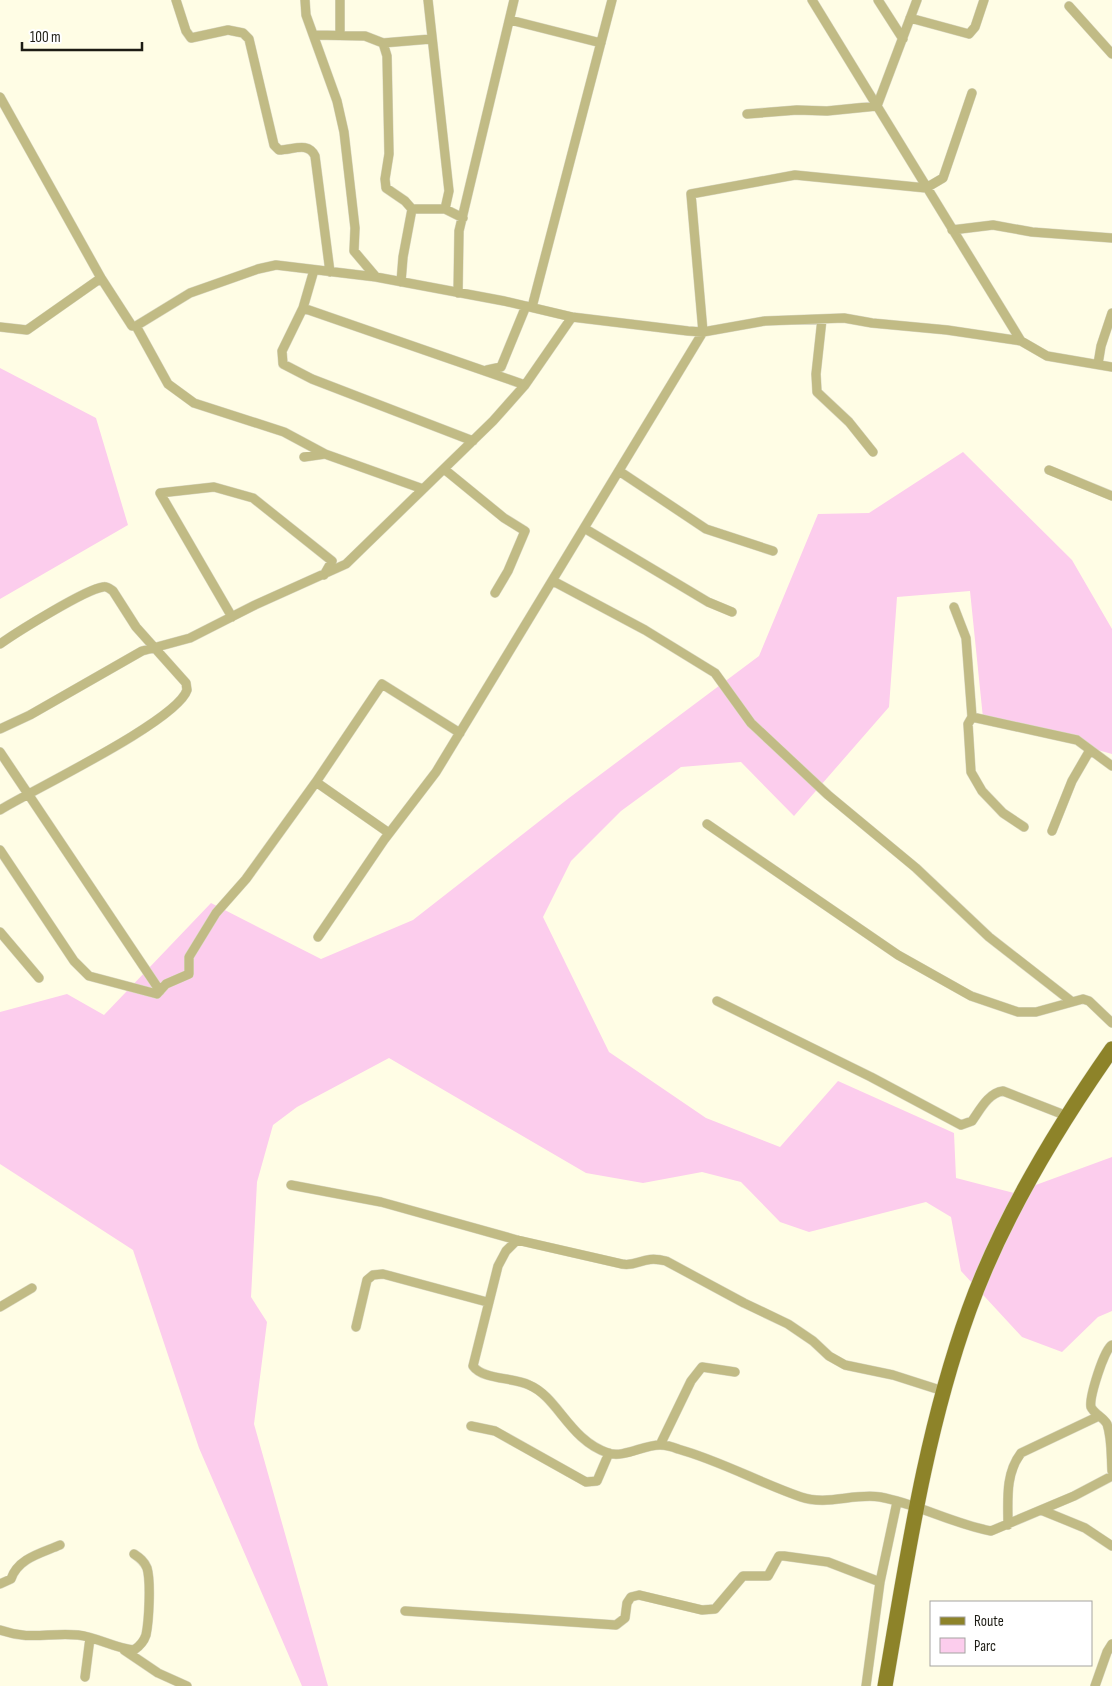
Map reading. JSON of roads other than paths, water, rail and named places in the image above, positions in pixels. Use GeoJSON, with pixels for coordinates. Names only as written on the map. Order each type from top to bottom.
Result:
{"type":"FeatureCollection","features":[{"type":"Feature","properties":{"kind":"main road"},"geometry":{"type":"LineString","coordinates":[[885,1686],[916,1506],[930,1438],[969,1309],[992,1256],[1027,1185],[1067,1116],[1112,1049]]}},
{"type":"Feature","properties":{"kind":"street"},"geometry":{"type":"LineString","coordinates":[[176,0],[186,31],[191,38],[228,30],[243,33],[249,39],[274,145],[279,150],[302,147],[308,147],[312,150],[315,156],[330,272]]}},
{"type":"Feature","properties":{"kind":"street"},"geometry":{"type":"LineString","coordinates":[[305,0],[306,16],[314,35],[344,132],[355,228],[354,251],[376,277]]}},
{"type":"Feature","properties":{"kind":"street"},"geometry":{"type":"LineString","coordinates":[[340,0],[340,34]]}},
{"type":"Feature","properties":{"kind":"street"},"geometry":{"type":"LineString","coordinates":[[428,0],[449,191],[445,210]]}},
{"type":"Feature","properties":{"kind":"street"},"geometry":{"type":"LineString","coordinates":[[458,293],[459,231],[514,0]]}},
{"type":"Feature","properties":{"kind":"street"},"geometry":{"type":"LineString","coordinates":[[484,370],[501,368],[529,306],[612,0]]}},
{"type":"Feature","properties":{"kind":"street"},"geometry":{"type":"LineString","coordinates":[[812,0],[1021,341]]}},
{"type":"Feature","properties":{"kind":"street"},"geometry":{"type":"LineString","coordinates":[[878,0],[903,39]]}},
{"type":"Feature","properties":{"kind":"street"},"geometry":{"type":"LineString","coordinates":[[877,106],[917,0]]}},
{"type":"Feature","properties":{"kind":"street"},"geometry":{"type":"LineString","coordinates":[[910,18],[969,34],[973,31],[984,0]]}},
{"type":"Feature","properties":{"kind":"street"},"geometry":{"type":"LineString","coordinates":[[1069,6],[1112,54]]}},
{"type":"Feature","properties":{"kind":"street"},"geometry":{"type":"LineString","coordinates":[[510,20],[601,43]]}},
{"type":"Feature","properties":{"kind":"street"},"geometry":{"type":"LineString","coordinates":[[314,35],[340,34],[374,38],[383,43],[432,39]]}},
{"type":"Feature","properties":{"kind":"street"},"geometry":{"type":"LineString","coordinates":[[383,43],[387,56],[388,148],[386,188],[405,201],[412,209],[445,210],[462,218]]}},
{"type":"Feature","properties":{"kind":"street"},"geometry":{"type":"LineString","coordinates":[[318,937],[389,833],[436,772],[703,332],[691,194],[795,175],[926,188],[943,178],[972,93]]}},
{"type":"Feature","properties":{"kind":"street"},"geometry":{"type":"LineString","coordinates":[[0,97],[101,278],[129,322],[136,326],[168,384],[194,403],[284,432],[325,454],[423,489]]}},
{"type":"Feature","properties":{"kind":"street"},"geometry":{"type":"LineString","coordinates":[[747,114],[796,110],[826,111],[877,106]]}},
{"type":"Feature","properties":{"kind":"street"},"geometry":{"type":"LineString","coordinates":[[401,282],[403,257],[412,209]]}},
{"type":"Feature","properties":{"kind":"street"},"geometry":{"type":"LineString","coordinates":[[952,230],[993,225],[1032,232],[1112,238]]}},
{"type":"Feature","properties":{"kind":"street"},"geometry":{"type":"LineString","coordinates":[[136,326],[190,293],[258,269],[276,265],[376,277],[572,316],[703,332],[765,321],[844,318],[872,323],[947,330],[1021,341],[1042,354],[1112,367]]}},
{"type":"Feature","properties":{"kind":"street"},"geometry":{"type":"LineString","coordinates":[[314,270],[303,308],[282,351],[283,364],[312,379],[473,441]]}},
{"type":"Feature","properties":{"kind":"street"},"geometry":{"type":"LineString","coordinates":[[0,328],[27,330],[101,278]]}},
{"type":"Feature","properties":{"kind":"street"},"geometry":{"type":"LineString","coordinates":[[303,308],[525,384]]}},
{"type":"Feature","properties":{"kind":"street"},"geometry":{"type":"LineString","coordinates":[[1098,364],[1101,346],[1112,314]]}},
{"type":"Feature","properties":{"kind":"street"},"geometry":{"type":"LineString","coordinates":[[0,729],[30,715],[119,663],[152,647],[190,638],[346,564],[473,441],[525,384],[572,316]]}},
{"type":"Feature","properties":{"kind":"street"},"geometry":{"type":"LineString","coordinates":[[822,319],[816,374],[817,392],[849,422],[873,452]]}},
{"type":"Feature","properties":{"kind":"street"},"geometry":{"type":"LineString","coordinates":[[304,458],[325,454]]}},
{"type":"Feature","properties":{"kind":"street"},"geometry":{"type":"LineString","coordinates":[[444,469],[504,518],[524,531],[508,571],[495,593]]}},
{"type":"Feature","properties":{"kind":"street"},"geometry":{"type":"LineString","coordinates":[[1049,470],[1112,496]]}},
{"type":"Feature","properties":{"kind":"street"},"geometry":{"type":"LineString","coordinates":[[619,471],[706,529],[772,551]]}},
{"type":"Feature","properties":{"kind":"street"},"geometry":{"type":"LineString","coordinates":[[232,617],[160,492],[214,487],[253,498],[332,561],[324,574]]}},
{"type":"Feature","properties":{"kind":"street"},"geometry":{"type":"LineString","coordinates":[[584,528],[708,602],[732,612]]}},
{"type":"Feature","properties":{"kind":"street"},"geometry":{"type":"LineString","coordinates":[[553,581],[645,630],[715,673],[751,722],[828,795],[871,833],[916,868],[989,937],[1072,1001]]}},
{"type":"Feature","properties":{"kind":"street"},"geometry":{"type":"LineString","coordinates":[[0,644],[22,629],[101,587],[108,587],[114,591],[152,647],[186,684],[187,690],[185,697],[117,745],[0,810]]}},
{"type":"Feature","properties":{"kind":"street"},"geometry":{"type":"LineString","coordinates":[[954,608],[966,638],[972,717],[968,724],[971,772],[982,791],[1003,813],[1024,827]]}},
{"type":"Feature","properties":{"kind":"street"},"geometry":{"type":"LineString","coordinates":[[0,850],[74,961],[89,976],[157,994],[166,984],[189,974],[189,958],[216,913],[246,879],[316,782],[382,684],[460,733]]}},
{"type":"Feature","properties":{"kind":"street"},"geometry":{"type":"LineString","coordinates":[[972,717],[1077,740],[1112,766]]}},
{"type":"Feature","properties":{"kind":"street"},"geometry":{"type":"LineString","coordinates":[[1052,831],[1072,781],[1090,750]]}},
{"type":"Feature","properties":{"kind":"street"},"geometry":{"type":"LineString","coordinates":[[0,752],[160,991]]}},
{"type":"Feature","properties":{"kind":"street"},"geometry":{"type":"LineString","coordinates":[[316,782],[389,833]]}},
{"type":"Feature","properties":{"kind":"street"},"geometry":{"type":"LineString","coordinates":[[708,824],[898,955],[971,996],[1018,1012],[1036,1012],[1083,999],[1089,1001],[1112,1023]]}},
{"type":"Feature","properties":{"kind":"street"},"geometry":{"type":"LineString","coordinates":[[0,932],[39,978]]}},
{"type":"Feature","properties":{"kind":"street"},"geometry":{"type":"LineString","coordinates":[[717,1001],[846,1064],[961,1124],[972,1121],[988,1099],[996,1092],[1003,1091],[1067,1116]]}},
{"type":"Feature","properties":{"kind":"street"},"geometry":{"type":"LineString","coordinates":[[291,1185],[381,1202],[517,1240],[622,1264],[627,1265],[652,1258],[666,1261],[744,1303],[788,1324],[813,1341],[829,1356],[845,1365],[893,1375],[943,1391]]}},
{"type":"Feature","properties":{"kind":"street"},"geometry":{"type":"LineString","coordinates":[[517,1240],[506,1251],[498,1266],[473,1361],[476,1370],[512,1379],[537,1389],[580,1436],[609,1453],[660,1445],[711,1460],[802,1498],[821,1502],[850,1497],[878,1497],[916,1506],[980,1529],[992,1531],[1112,1476]]}},
{"type":"Feature","properties":{"kind":"street"},"geometry":{"type":"LineString","coordinates":[[356,1327],[367,1280],[374,1275],[383,1274],[487,1302]]}},
{"type":"Feature","properties":{"kind":"street"},"geometry":{"type":"LineString","coordinates":[[0,1308],[32,1288]]}},
{"type":"Feature","properties":{"kind":"street"},"geometry":{"type":"LineString","coordinates":[[1112,1345],[1104,1354],[1091,1402],[1091,1408],[1108,1425],[1112,1471]]}},
{"type":"Feature","properties":{"kind":"street"},"geometry":{"type":"LineString","coordinates":[[660,1445],[691,1381],[702,1367],[735,1372]]}},
{"type":"Feature","properties":{"kind":"street"},"geometry":{"type":"LineString","coordinates":[[1008,1525],[1009,1477],[1014,1463],[1021,1453],[1099,1416]]}},
{"type":"Feature","properties":{"kind":"street"},"geometry":{"type":"LineString","coordinates":[[471,1426],[495,1431],[586,1482],[597,1481],[609,1453]]}},
{"type":"Feature","properties":{"kind":"street"},"geometry":{"type":"LineString","coordinates":[[866,1686],[880,1582],[897,1502]]}},
{"type":"Feature","properties":{"kind":"street"},"geometry":{"type":"LineString","coordinates":[[1041,1510],[1085,1528],[1112,1546]]}},
{"type":"Feature","properties":{"kind":"street"},"geometry":{"type":"LineString","coordinates":[[0,1584],[11,1579],[14,1568],[21,1562],[60,1545]]}},
{"type":"Feature","properties":{"kind":"street"},"geometry":{"type":"LineString","coordinates":[[0,1630],[24,1636],[76,1635],[134,1650],[140,1646],[146,1636],[147,1570],[143,1561],[134,1554]]}},
{"type":"Feature","properties":{"kind":"street"},"geometry":{"type":"LineString","coordinates":[[405,1611],[616,1625],[624,1618],[627,1603],[631,1597],[640,1595],[702,1610],[715,1609],[743,1576],[768,1576],[776,1560],[784,1556],[828,1562],[880,1582]]}},
{"type":"Feature","properties":{"kind":"street"},"geometry":{"type":"LineString","coordinates":[[85,1677],[90,1638]]}},
{"type":"Feature","properties":{"kind":"street"},"geometry":{"type":"LineString","coordinates":[[1095,1686],[1107,1652],[1112,1644]]}},
{"type":"Feature","properties":{"kind":"street"},"geometry":{"type":"LineString","coordinates":[[117,1645],[154,1670],[187,1686]]}}]}
